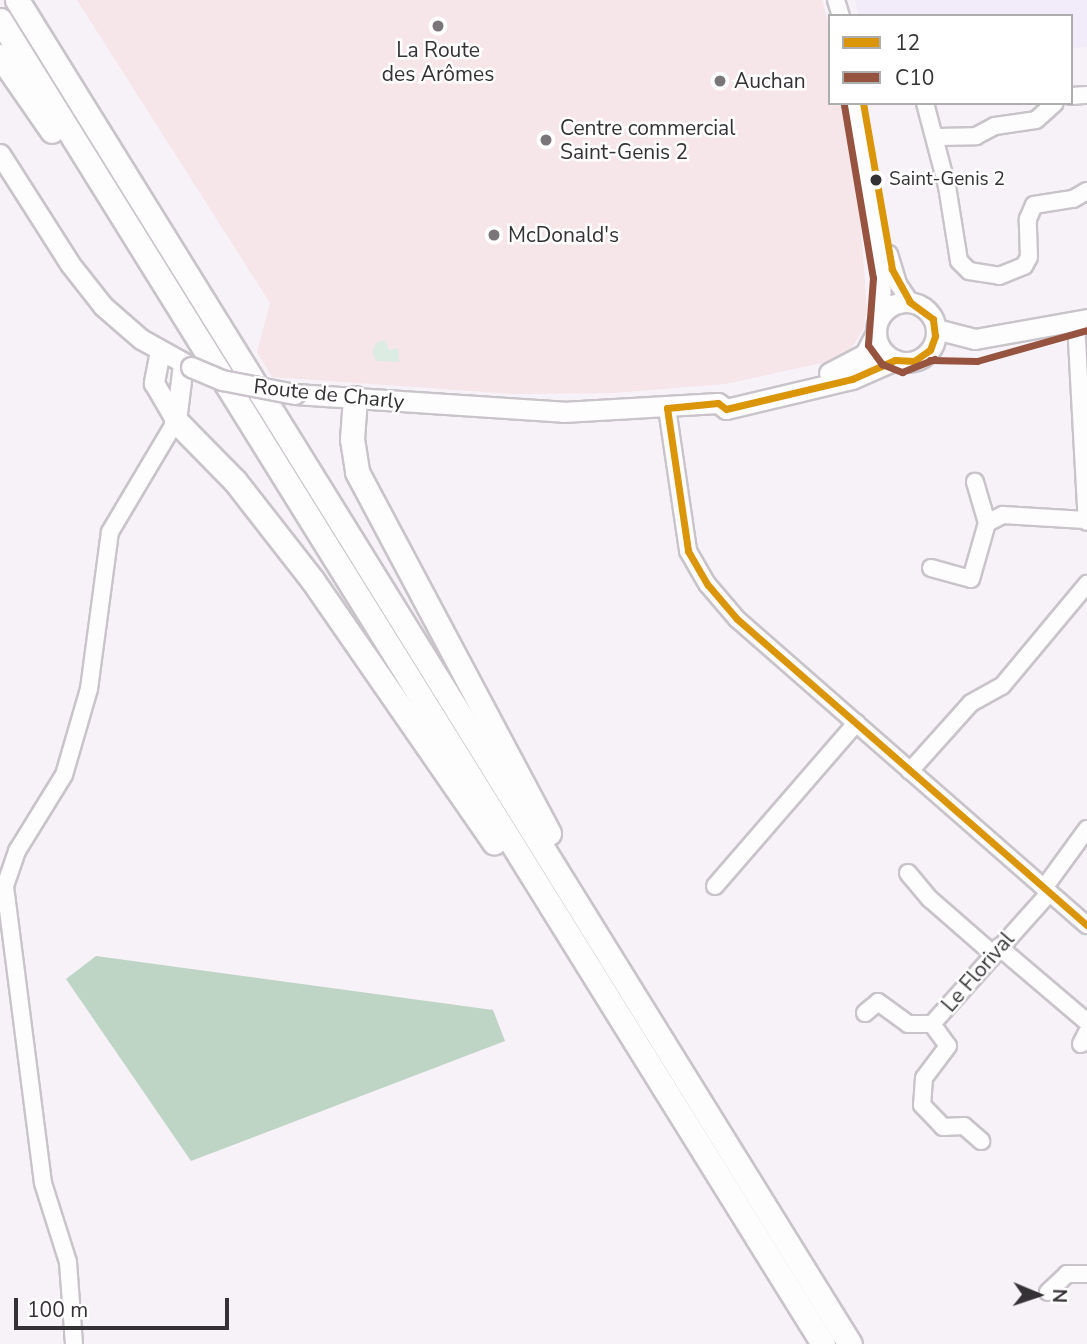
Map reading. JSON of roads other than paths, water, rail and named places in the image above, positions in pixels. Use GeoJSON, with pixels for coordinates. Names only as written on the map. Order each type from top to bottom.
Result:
{"type":"FeatureCollection","features":[{"type":"Feature","properties":{"kind":"highway"},"geometry":{"type":"LineString","coordinates":[[16,0],[850,1344]]}},
{"type":"Feature","properties":{"kind":"highway"},"geometry":{"type":"LineString","coordinates":[[33,0],[78,76],[80,102]]}},
{"type":"Feature","properties":{"kind":"highway"},"geometry":{"type":"LineString","coordinates":[[0,20],[823,1344]]}},
{"type":"Feature","properties":{"kind":"highway"},"geometry":{"type":"LineString","coordinates":[[0,56],[92,190],[112,199]]}},
{"type":"Feature","properties":{"kind":"highway"},"geometry":{"type":"LineString","coordinates":[[355,398],[352,439],[358,472],[559,852],[560,876]]}},
{"type":"Feature","properties":{"kind":"highway"},"geometry":{"type":"LineString","coordinates":[[176,421],[235,481],[321,592],[539,913],[559,919]]}},
{"type":"Feature","properties":{"kind":"main road","name":"Route de Charly"},"geometry":{"type":"LineString","coordinates":[[0,155],[70,264],[103,306],[160,351],[222,380],[295,394],[563,412],[718,403],[726,409],[852,379],[895,360]]}},
{"type":"Feature","properties":{"kind":"main road"},"geometry":{"type":"LineString","coordinates":[[930,350],[936,329],[928,311],[911,302],[895,304],[879,323],[882,349],[895,360],[914,360],[930,350],[975,351],[1024,341],[1081,321]]}},
{"type":"Feature","properties":{"kind":"main road"},"geometry":{"type":"LineString","coordinates":[[936,329],[975,339],[1081,321]]}},
{"type":"Feature","properties":{"kind":"main road","name":"Route de Charly"},"geometry":{"type":"LineString","coordinates":[[718,403],[725,395],[847,367],[865,354],[879,323]]}},
{"type":"Feature","properties":{"kind":"main road"},"geometry":{"type":"LineString","coordinates":[[160,351],[154,366],[154,383],[176,421]]}},
{"type":"Feature","properties":{"kind":"main road"},"geometry":{"type":"LineString","coordinates":[[176,421],[187,365]]}},
{"type":"Feature","properties":{"kind":"street"},"geometry":{"type":"LineString","coordinates":[[854,105],[883,277],[879,323]]}},
{"type":"Feature","properties":{"kind":"street"},"geometry":{"type":"LineString","coordinates":[[863,105],[892,269],[911,302]]}},
{"type":"Feature","properties":{"kind":"street"},"geometry":{"type":"LineString","coordinates":[[926,105],[937,136],[959,261],[970,271],[999,276],[1024,266],[1029,257],[1028,219],[1034,205],[1073,199],[1087,191]]}},
{"type":"Feature","properties":{"kind":"street"},"geometry":{"type":"LineString","coordinates":[[937,136],[976,136],[995,127],[1036,120],[1053,105]]}},
{"type":"Feature","properties":{"kind":"street"},"geometry":{"type":"LineString","coordinates":[[987,523],[1003,515],[1086,521],[1081,321]]}},
{"type":"Feature","properties":{"kind":"street"},"geometry":{"type":"LineString","coordinates":[[667,408],[688,551],[708,585],[737,620],[1087,925]]}},
{"type":"Feature","properties":{"kind":"street"},"geometry":{"type":"LineString","coordinates":[[74,1344],[68,1262],[43,1183],[5,886],[13,859],[64,775],[89,690],[110,532],[176,421]]}},
{"type":"Feature","properties":{"kind":"street"},"geometry":{"type":"LineString","coordinates":[[931,568],[971,579],[987,523],[975,482]]}},
{"type":"Feature","properties":{"kind":"street"},"geometry":{"type":"LineString","coordinates":[[910,771],[971,703],[1002,686],[1087,584]]}},
{"type":"Feature","properties":{"kind":"street"},"geometry":{"type":"LineString","coordinates":[[715,887],[856,723]]}},
{"type":"Feature","properties":{"kind":"street","name":"Le Florival"},"geometry":{"type":"LineString","coordinates":[[864,1013],[878,1002],[908,1024],[932,1024],[1047,890],[1087,828]]}},
{"type":"Feature","properties":{"kind":"street"},"geometry":{"type":"LineString","coordinates":[[908,873],[930,899],[1087,1022]]}},
{"type":"Feature","properties":{"kind":"street"},"geometry":{"type":"LineString","coordinates":[[932,1024],[948,1046],[924,1079],[922,1105],[943,1127],[964,1126],[981,1141]]}},
{"type":"Feature","properties":{"kind":"street"},"geometry":{"type":"LineString","coordinates":[[1048,1292],[1067,1273],[1087,1274]]}},
{"type":"Feature","properties":{"kind":"place","name":"La Route des Arômes"},"geometry":{"type":"Point","coordinates":[438,26]}},
{"type":"Feature","properties":{"kind":"place","name":"Auchan"},"geometry":{"type":"Point","coordinates":[720,81]}},
{"type":"Feature","properties":{"kind":"place","name":"Centre commercial Saint-Genis 2"},"geometry":{"type":"Point","coordinates":[546,140]}},
{"type":"Feature","properties":{"kind":"place","name":"Saint-Genis 2"},"geometry":{"type":"Point","coordinates":[876,180]}},
{"type":"Feature","properties":{"kind":"place","name":"McDonald's"},"geometry":{"type":"Point","coordinates":[494,235]}}]}
